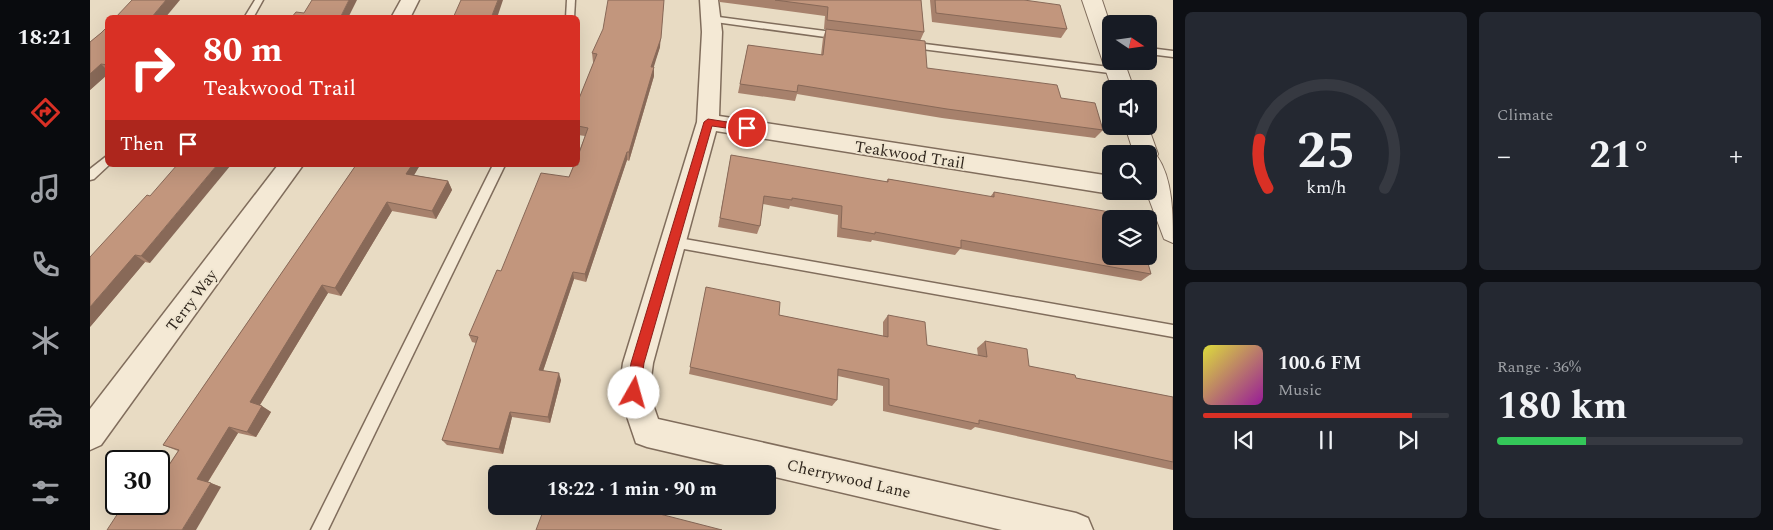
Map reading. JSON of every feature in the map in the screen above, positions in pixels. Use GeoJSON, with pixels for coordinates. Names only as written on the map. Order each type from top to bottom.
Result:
{"type":"FeatureCollection","features":[{"type":"Feature","properties":{"kind":"street"},"geometry":{"type":"LineString","coordinates":[[402,15],[410,0]]}},
{"type":"Feature","properties":{"kind":"street"},"geometry":{"type":"LineString","coordinates":[[1092,0],[1102,28]]}},
{"type":"Feature","properties":{"kind":"street","name":"Cherrywood Lane"},"geometry":{"type":"LineString","coordinates":[[710,10],[708,122],[638,363],[634,393],[647,432],[1076,530]]}},
{"type":"Feature","properties":{"kind":"street","name":"Teakwood Trail"},"geometry":{"type":"LineString","coordinates":[[708,122],[1102,184]]}},
{"type":"Feature","properties":{"kind":"street","name":"Terry Way"},"geometry":{"type":"LineString","coordinates":[[90,434],[290,167]]}},
{"type":"Feature","properties":{"kind":"street"},"geometry":{"type":"LineString","coordinates":[[1157,198],[1173,232]]}},
{"type":"Feature","properties":{"kind":"lane"},"geometry":{"type":"LineString","coordinates":[[250,15],[259,0]]}},
{"type":"Feature","properties":{"kind":"lane"},"geometry":{"type":"LineString","coordinates":[[570,15],[571,0]]}},
{"type":"Feature","properties":{"kind":"lane"},"geometry":{"type":"LineString","coordinates":[[710,10],[849,37]]}},
{"type":"Feature","properties":{"kind":"lane"},"geometry":{"type":"LineString","coordinates":[[899,43],[1102,60]]}},
{"type":"Feature","properties":{"kind":"lane"},"geometry":{"type":"LineString","coordinates":[[1158,52],[1173,54]]}},
{"type":"Feature","properties":{"kind":"lane"},"geometry":{"type":"LineString","coordinates":[[90,176],[105,162]]}},
{"type":"Feature","properties":{"kind":"lane"},"geometry":{"type":"LineString","coordinates":[[318,530],[499,167]]}},
{"type":"Feature","properties":{"kind":"lane"},"geometry":{"type":"LineString","coordinates":[[673,242],[1173,331]]}},
{"type":"Feature","properties":{"kind":"building"},"geometry":{"type":"Polygon","coordinates":[[[132,0],[166,0],[154,15],[118,15],[132,0]]]}},
{"type":"Feature","properties":{"kind":"building"},"geometry":{"type":"Polygon","coordinates":[[[312,0],[349,0],[342,15],[294,15],[296,12],[304,13],[312,0]]]}},
{"type":"Feature","properties":{"kind":"building"},"geometry":{"type":"Polygon","coordinates":[[[461,0],[498,0],[492,15],[454,15],[461,0]]]}},
{"type":"Feature","properties":{"kind":"building"},"geometry":{"type":"Polygon","coordinates":[[[608,0],[664,0],[661,38],[651,67],[654,67],[629,152],[627,152],[585,274],[573,272],[539,370],[559,373],[548,417],[510,412],[499,449],[442,440],[478,337],[469,335],[497,270],[501,271],[541,173],[569,177],[573,167],[580,167],[580,150],[588,128],[580,126],[580,96],[597,54],[592,53],[603,29],[608,0]]]}},
{"type":"Feature","properties":{"kind":"building"},"geometry":{"type":"Polygon","coordinates":[[[775,0],[921,0],[924,32],[827,20],[828,7],[775,0]]]}},
{"type":"Feature","properties":{"kind":"building"},"geometry":{"type":"Polygon","coordinates":[[[935,0],[1024,0],[1060,5],[1067,29],[936,13],[935,0]]]}},
{"type":"Feature","properties":{"kind":"building"},"geometry":{"type":"Polygon","coordinates":[[[105,29],[105,65],[101,64],[90,74],[90,42],[105,29]]]}},
{"type":"Feature","properties":{"kind":"building"},"geometry":{"type":"Polygon","coordinates":[[[826,29],[925,41],[927,68],[1057,85],[1061,98],[1095,103],[1102,130],[947,109],[798,85],[797,92],[740,84],[748,45],[823,55],[826,29]]]}},
{"type":"Feature","properties":{"kind":"building"},"geometry":{"type":"Polygon","coordinates":[[[731,155],[888,182],[888,179],[994,197],[994,192],[1102,211],[1102,265],[1148,265],[1151,274],[961,240],[961,248],[875,232],[875,234],[841,228],[842,206],[792,198],[792,200],[764,196],[760,226],[720,218],[731,155]]]}},
{"type":"Feature","properties":{"kind":"building"},"geometry":{"type":"Polygon","coordinates":[[[175,167],[215,167],[141,256],[135,255],[90,307],[90,257],[147,195],[150,196],[175,167]]]}},
{"type":"Feature","properties":{"kind":"building"},"geometry":{"type":"Polygon","coordinates":[[[355,167],[411,167],[406,174],[448,181],[432,211],[387,202],[335,288],[322,285],[250,402],[262,406],[247,432],[229,427],[197,479],[211,483],[182,530],[107,530],[117,515],[170,515],[170,464],[179,450],[163,445],[355,167]]]}},
{"type":"Feature","properties":{"kind":"building"},"geometry":{"type":"Polygon","coordinates":[[[706,287],[780,302],[779,315],[888,337],[888,315],[925,322],[927,345],[987,357],[985,341],[1027,349],[1029,366],[1075,375],[1076,378],[1173,397],[1173,462],[979,420],[979,424],[889,405],[889,379],[838,369],[837,400],[690,367],[706,287]]]}},
{"type":"Feature","properties":{"kind":"building"},"geometry":{"type":"Polygon","coordinates":[[[542,515],[664,515],[722,530],[536,530],[542,515]]]}},
{"type":"Feature","properties":{"kind":"route"},"geometry":{"type":"LineString","coordinates":[[634,393],[638,363],[708,122],[747,128]]}}]}
